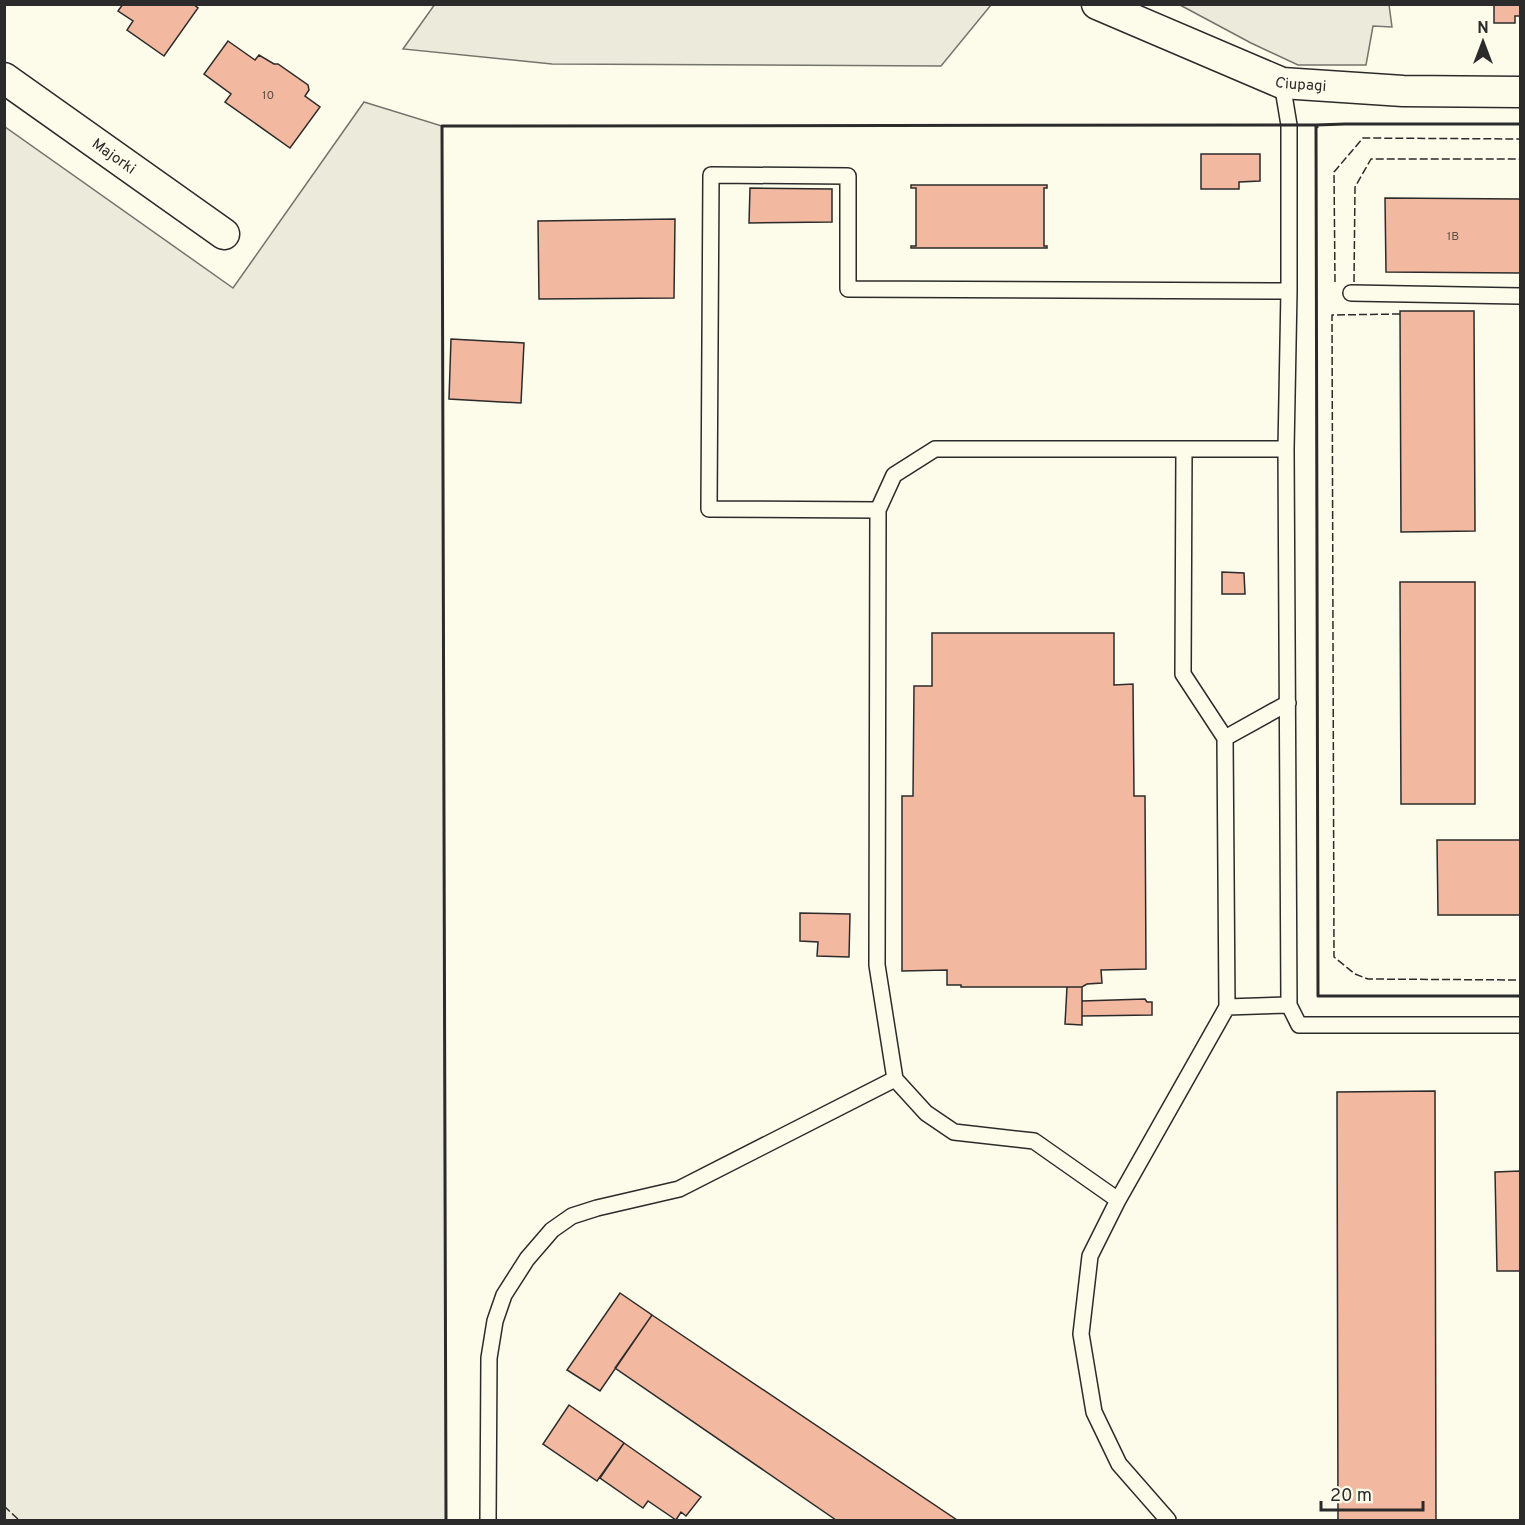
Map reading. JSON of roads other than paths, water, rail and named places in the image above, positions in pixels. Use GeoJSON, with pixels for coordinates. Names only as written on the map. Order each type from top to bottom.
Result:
{"type":"FeatureCollection","features":[{"type":"Feature","properties":{"kind":"street","name":"Ciupagi"},"geometry":{"type":"LineString","coordinates":[[1097,4],[1282,83],[1403,91],[1521,92]]}},
{"type":"Feature","properties":{"kind":"street","name":"Majorki"},"geometry":{"type":"LineString","coordinates":[[4,78],[224,234]]}},
{"type":"Feature","properties":{"kind":"lane"},"geometry":{"type":"LineString","coordinates":[[1282,83],[1289,125],[1286,448],[1289,1005],[1299,1025],[1521,1025]]}},
{"type":"Feature","properties":{"kind":"lane"},"geometry":{"type":"LineString","coordinates":[[878,510],[709,509],[711,175],[848,176],[848,289],[1289,291]]}},
{"type":"Feature","properties":{"kind":"lane"},"geometry":{"type":"LineString","coordinates":[[1351,293],[1521,296]]}},
{"type":"Feature","properties":{"kind":"lane"},"geometry":{"type":"LineString","coordinates":[[1168,1521],[1119,1464],[1094,1412],[1081,1334],[1090,1256],[1118,1200],[1227,1006],[1226,738],[1184,674],[1184,448]]}},
{"type":"Feature","properties":{"kind":"lane"},"geometry":{"type":"LineString","coordinates":[[1118,1200],[1034,1142],[954,1132],[926,1113],[895,1078],[877,965],[878,510],[894,475],[935,449],[1286,448]]}},
{"type":"Feature","properties":{"kind":"lane"},"geometry":{"type":"LineString","coordinates":[[1226,738],[1288,703]]}},
{"type":"Feature","properties":{"kind":"lane"},"geometry":{"type":"LineString","coordinates":[[1227,1006],[1289,1005]]}},
{"type":"Feature","properties":{"kind":"lane"},"geometry":{"type":"LineString","coordinates":[[488,1521],[489,1358],[495,1321],[504,1295],[527,1259],[552,1230],[572,1216],[680,1189],[895,1078]]}}]}
